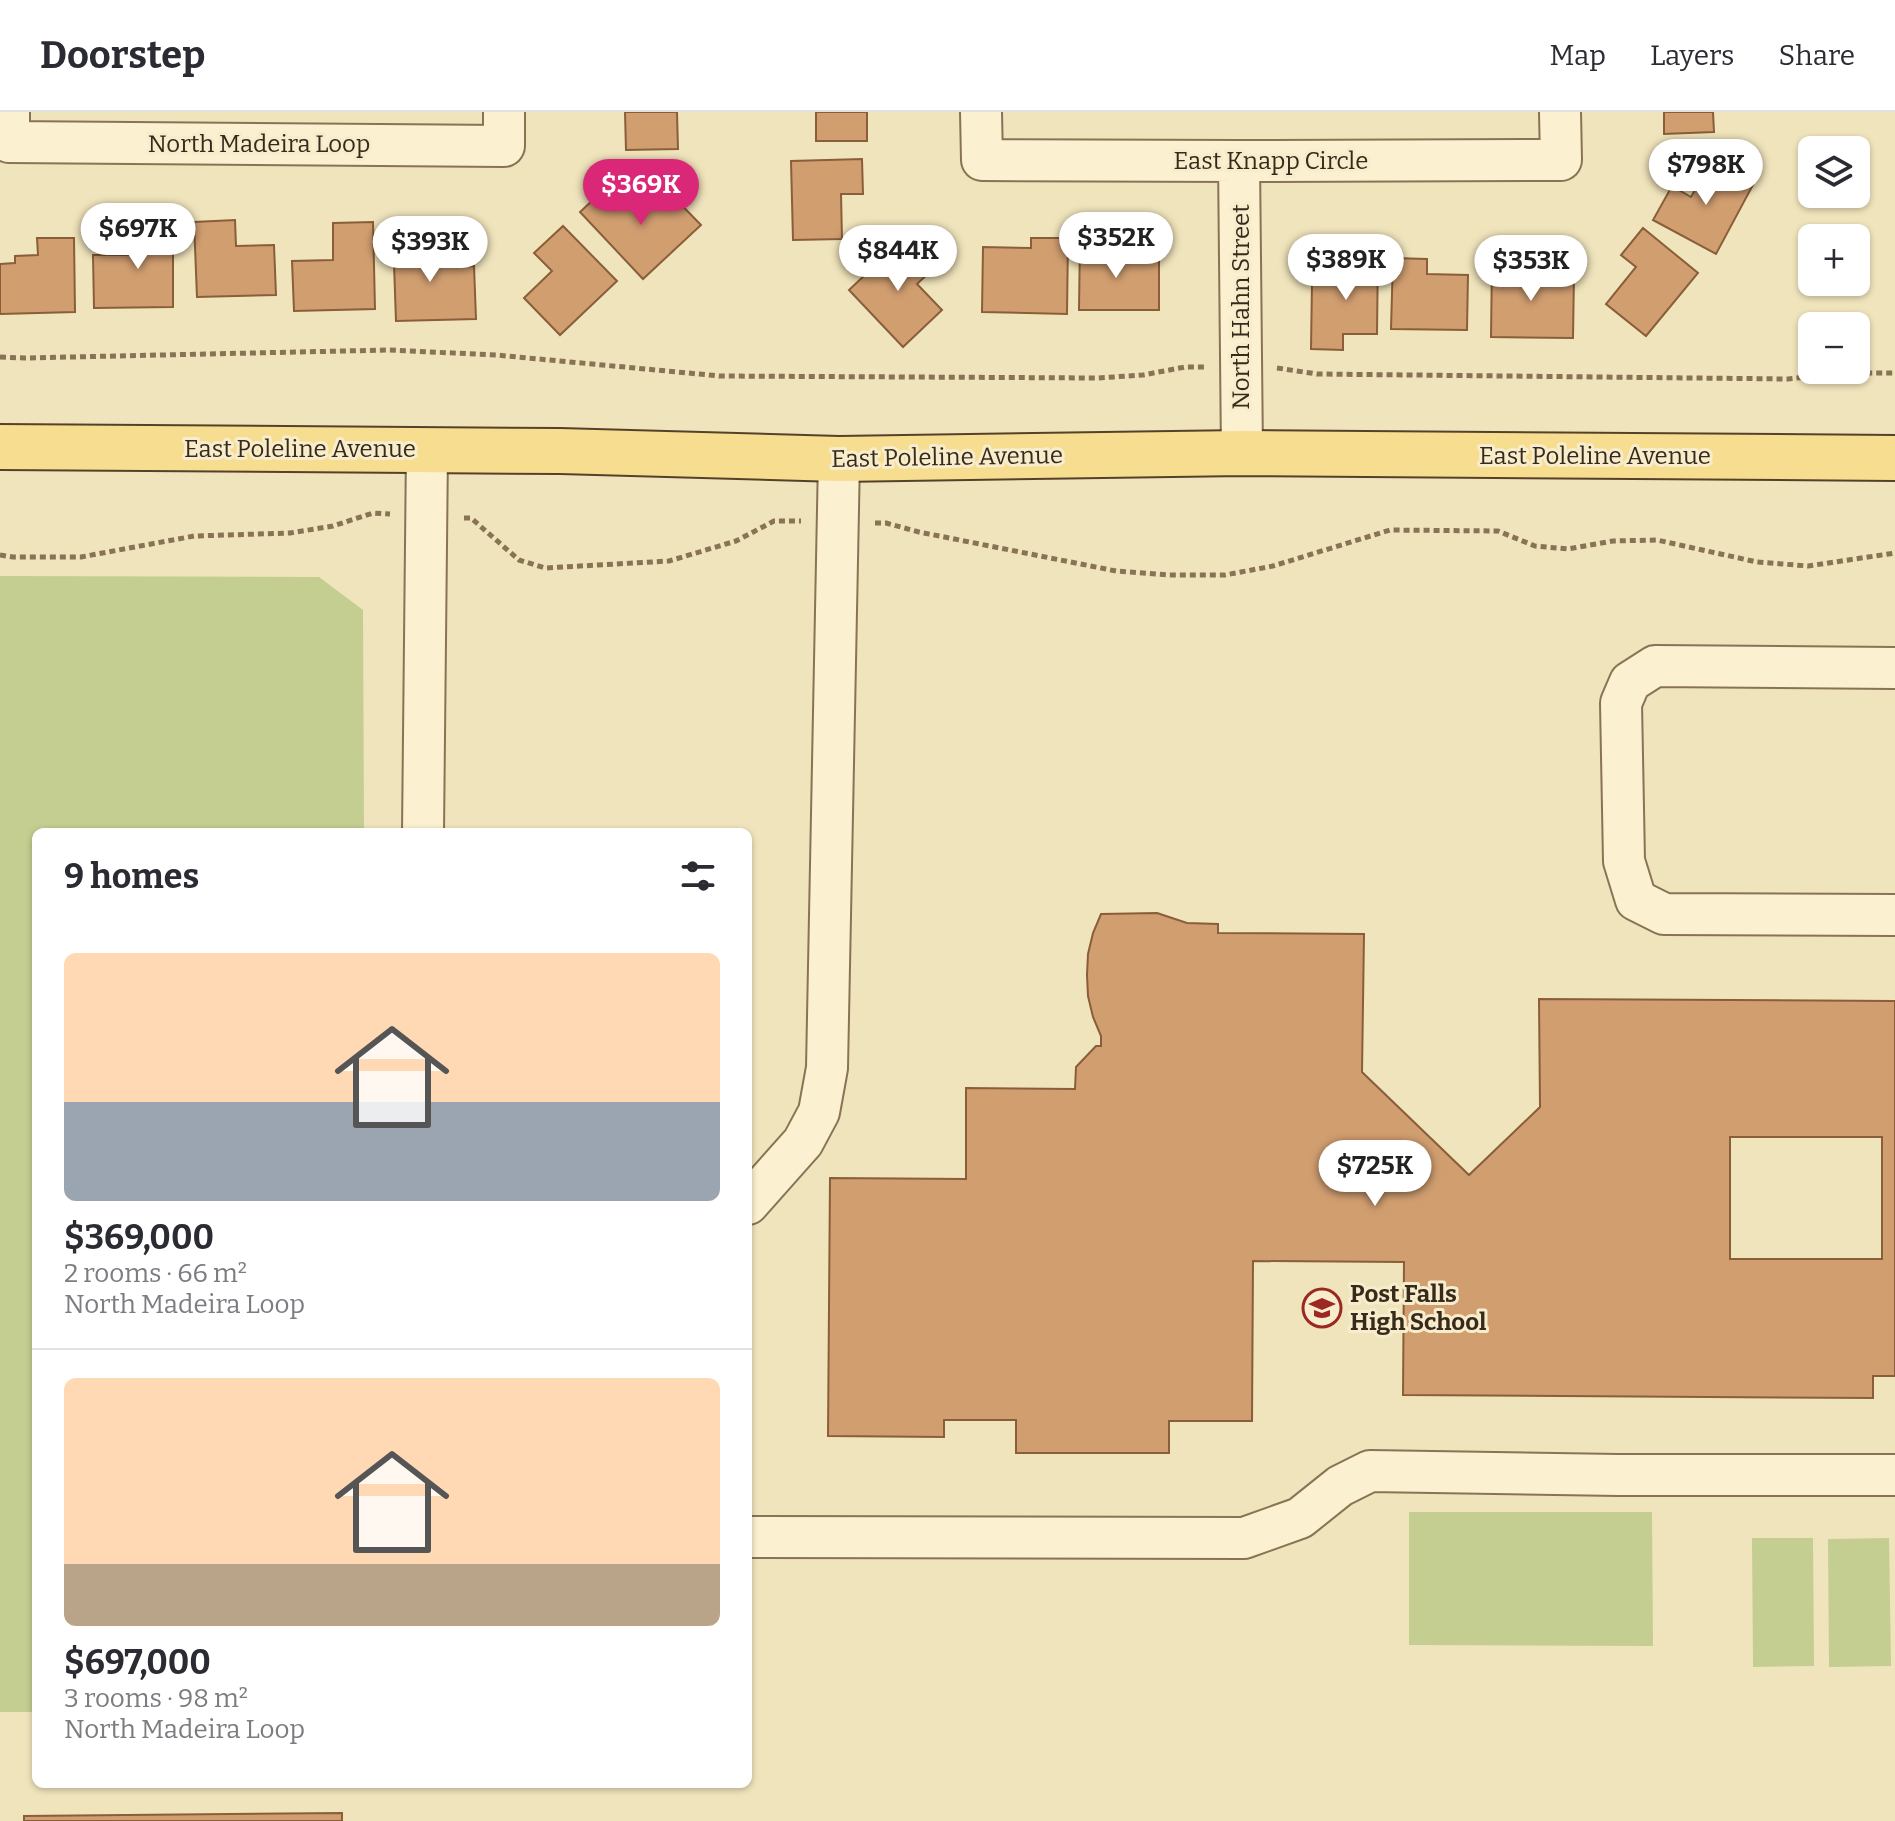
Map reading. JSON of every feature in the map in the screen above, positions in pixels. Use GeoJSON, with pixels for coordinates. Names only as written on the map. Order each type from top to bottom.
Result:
{"type":"FeatureCollection","features":[{"type":"Feature","properties":{"kind":"main road","name":"East Poleline Avenue"},"geometry":{"type":"LineString","coordinates":[[0,447],[560,451],[839,459],[1242,453],[1895,458]]}},
{"type":"Feature","properties":{"kind":"street","name":"North Madeira Loop"},"geometry":{"type":"LineString","coordinates":[[9,112],[9,142],[504,146],[504,112]]}},
{"type":"Feature","properties":{"kind":"street","name":"East Knapp Circle"},"geometry":{"type":"LineString","coordinates":[[981,112],[982,160],[1239,161],[1561,160],[1560,112]]}},
{"type":"Feature","properties":{"kind":"street","name":"North Hahn Street"},"geometry":{"type":"LineString","coordinates":[[1239,161],[1242,453]]}},
{"type":"Feature","properties":{"kind":"street"},"geometry":{"type":"LineString","coordinates":[[423,828],[427,450]]}},
{"type":"Feature","properties":{"kind":"street"},"geometry":{"type":"LineString","coordinates":[[752,1199],[803,1142],[819,1112],[827,1068],[839,459]]}},
{"type":"Feature","properties":{"kind":"street"},"geometry":{"type":"LineString","coordinates":[[1895,668],[1655,666],[1630,682],[1621,703],[1624,861],[1636,900],[1664,914],[1895,915]]}},
{"type":"Feature","properties":{"kind":"street"},"geometry":{"type":"LineString","coordinates":[[752,1537],[1244,1538],[1300,1518],[1340,1486],[1370,1471],[1895,1475]]}},
{"type":"Feature","properties":{"kind":"path"},"geometry":{"type":"LineString","coordinates":[[0,357],[389,350],[496,355],[736,376],[1098,378],[1143,375],[1185,367]]}},
{"type":"Feature","properties":{"kind":"path"},"geometry":{"type":"LineString","coordinates":[[1284,368],[1317,374],[1772,379],[1844,373],[1895,373]]}},
{"type":"Feature","properties":{"kind":"path"},"geometry":{"type":"LineString","coordinates":[[0,555],[81,557],[194,536],[290,533],[333,526],[373,513],[471,518],[519,560],[545,568],[669,561],[736,541],[774,521],[886,523],[1116,571],[1169,575],[1225,575],[1273,566],[1390,530],[1498,531],[1535,546],[1568,549],[1613,541],[1657,540],[1757,562],[1808,566],[1895,553]]}},
{"type":"Feature","properties":{"kind":"green space"},"geometry":{"type":"Polygon","coordinates":[[[0,576],[319,577],[363,610],[364,828],[32,828],[32,1712],[0,1712],[0,576]]]}},
{"type":"Feature","properties":{"kind":"green space"},"geometry":{"type":"Polygon","coordinates":[[[1409,1512],[1652,1512],[1653,1646],[1409,1645],[1409,1512]]]}},
{"type":"Feature","properties":{"kind":"green space"},"geometry":{"type":"Polygon","coordinates":[[[1752,1538],[1813,1538],[1814,1666],[1753,1667],[1752,1538]]]}},
{"type":"Feature","properties":{"kind":"green space"},"geometry":{"type":"Polygon","coordinates":[[[1889,1538],[1891,1666],[1829,1667],[1828,1539],[1889,1538]]]}},
{"type":"Feature","properties":{"kind":"building"},"geometry":{"type":"Polygon","coordinates":[[[625,112],[677,112],[678,149],[626,150],[625,112]]]}},
{"type":"Feature","properties":{"kind":"building"},"geometry":{"type":"Polygon","coordinates":[[[816,112],[867,112],[867,141],[816,141],[816,112]]]}},
{"type":"Feature","properties":{"kind":"building"},"geometry":{"type":"Polygon","coordinates":[[[1664,112],[1713,112],[1714,132],[1664,134],[1664,112]]]}},
{"type":"Feature","properties":{"kind":"building"},"geometry":{"type":"Polygon","coordinates":[[[862,159],[863,194],[841,194],[842,239],[793,240],[791,161],[862,159]]]}},
{"type":"Feature","properties":{"kind":"building"},"geometry":{"type":"Polygon","coordinates":[[[1712,160],[1754,183],[1716,254],[1653,220],[1672,186],[1691,197],[1712,160]]]}},
{"type":"Feature","properties":{"kind":"building"},"geometry":{"type":"Polygon","coordinates":[[[609,185],[635,212],[663,186],[701,225],[643,279],[580,212],[609,185]]]}},
{"type":"Feature","properties":{"kind":"building"},"geometry":{"type":"Polygon","coordinates":[[[173,220],[173,307],[94,308],[93,255],[134,255],[134,221],[173,220]]]}},
{"type":"Feature","properties":{"kind":"building"},"geometry":{"type":"Polygon","coordinates":[[[235,220],[236,246],[274,245],[276,295],[197,297],[194,222],[235,220]]]}},
{"type":"Feature","properties":{"kind":"building"},"geometry":{"type":"Polygon","coordinates":[[[373,222],[375,309],[294,311],[292,261],[333,260],[333,223],[373,222]]]}},
{"type":"Feature","properties":{"kind":"building"},"geometry":{"type":"Polygon","coordinates":[[[563,226],[617,281],[560,335],[524,298],[552,271],[534,253],[563,226]]]}},
{"type":"Feature","properties":{"kind":"building"},"geometry":{"type":"Polygon","coordinates":[[[1643,228],[1698,273],[1646,336],[1606,304],[1636,267],[1621,255],[1643,228]]]}},
{"type":"Feature","properties":{"kind":"building"},"geometry":{"type":"Polygon","coordinates":[[[432,234],[432,267],[474,266],[476,319],[396,321],[393,235],[432,234]]]}},
{"type":"Feature","properties":{"kind":"building"},"geometry":{"type":"Polygon","coordinates":[[[37,238],[74,238],[75,312],[0,314],[0,264],[15,263],[15,256],[38,255],[37,238]]]}},
{"type":"Feature","properties":{"kind":"building"},"geometry":{"type":"Polygon","coordinates":[[[1031,238],[1068,238],[1067,314],[982,312],[983,247],[1031,248],[1031,238]]]}},
{"type":"Feature","properties":{"kind":"building"},"geometry":{"type":"Polygon","coordinates":[[[903,239],[932,270],[917,284],[942,310],[903,347],[849,290],[903,239]]]}},
{"type":"Feature","properties":{"kind":"building"},"geometry":{"type":"Polygon","coordinates":[[[1080,240],[1116,240],[1116,259],[1159,260],[1159,310],[1079,310],[1080,240]]]}},
{"type":"Feature","properties":{"kind":"building"},"geometry":{"type":"Polygon","coordinates":[[[1344,248],[1378,249],[1377,334],[1343,334],[1343,350],[1311,349],[1312,282],[1344,282],[1344,248]]]}},
{"type":"Feature","properties":{"kind":"building"},"geometry":{"type":"Polygon","coordinates":[[[1393,258],[1427,259],[1427,274],[1468,275],[1467,330],[1391,329],[1393,258]]]}},
{"type":"Feature","properties":{"kind":"building"},"geometry":{"type":"Polygon","coordinates":[[[1492,262],[1527,262],[1527,273],[1574,273],[1573,338],[1491,337],[1492,262]]]}},
{"type":"Feature","properties":{"kind":"building"},"geometry":{"type":"Polygon","coordinates":[[[1157,913],[1187,923],[1218,924],[1218,933],[1364,934],[1362,1072],[1469,1175],[1540,1107],[1539,999],[1895,1001],[1895,1376],[1873,1376],[1873,1398],[1403,1395],[1404,1262],[1253,1261],[1252,1421],[1169,1421],[1169,1453],[1016,1453],[1016,1420],[944,1420],[944,1437],[828,1436],[830,1178],[966,1179],[966,1088],[1075,1089],[1076,1067],[1096,1046],[1101,1046],[1101,1036],[1088,996],[1087,975],[1088,954],[1101,914],[1157,913]],[[1730,1137],[1730,1259],[1882,1259],[1882,1137],[1730,1137]]]}},
{"type":"Feature","properties":{"kind":"building"},"geometry":{"type":"Polygon","coordinates":[[[342,1813],[342,1821],[24,1821],[24,1816],[342,1813]]]}},
{"type":"Feature","properties":{"kind":"place","name":"Post Falls High School"},"geometry":{"type":"Point","coordinates":[1322,1308]}}]}
